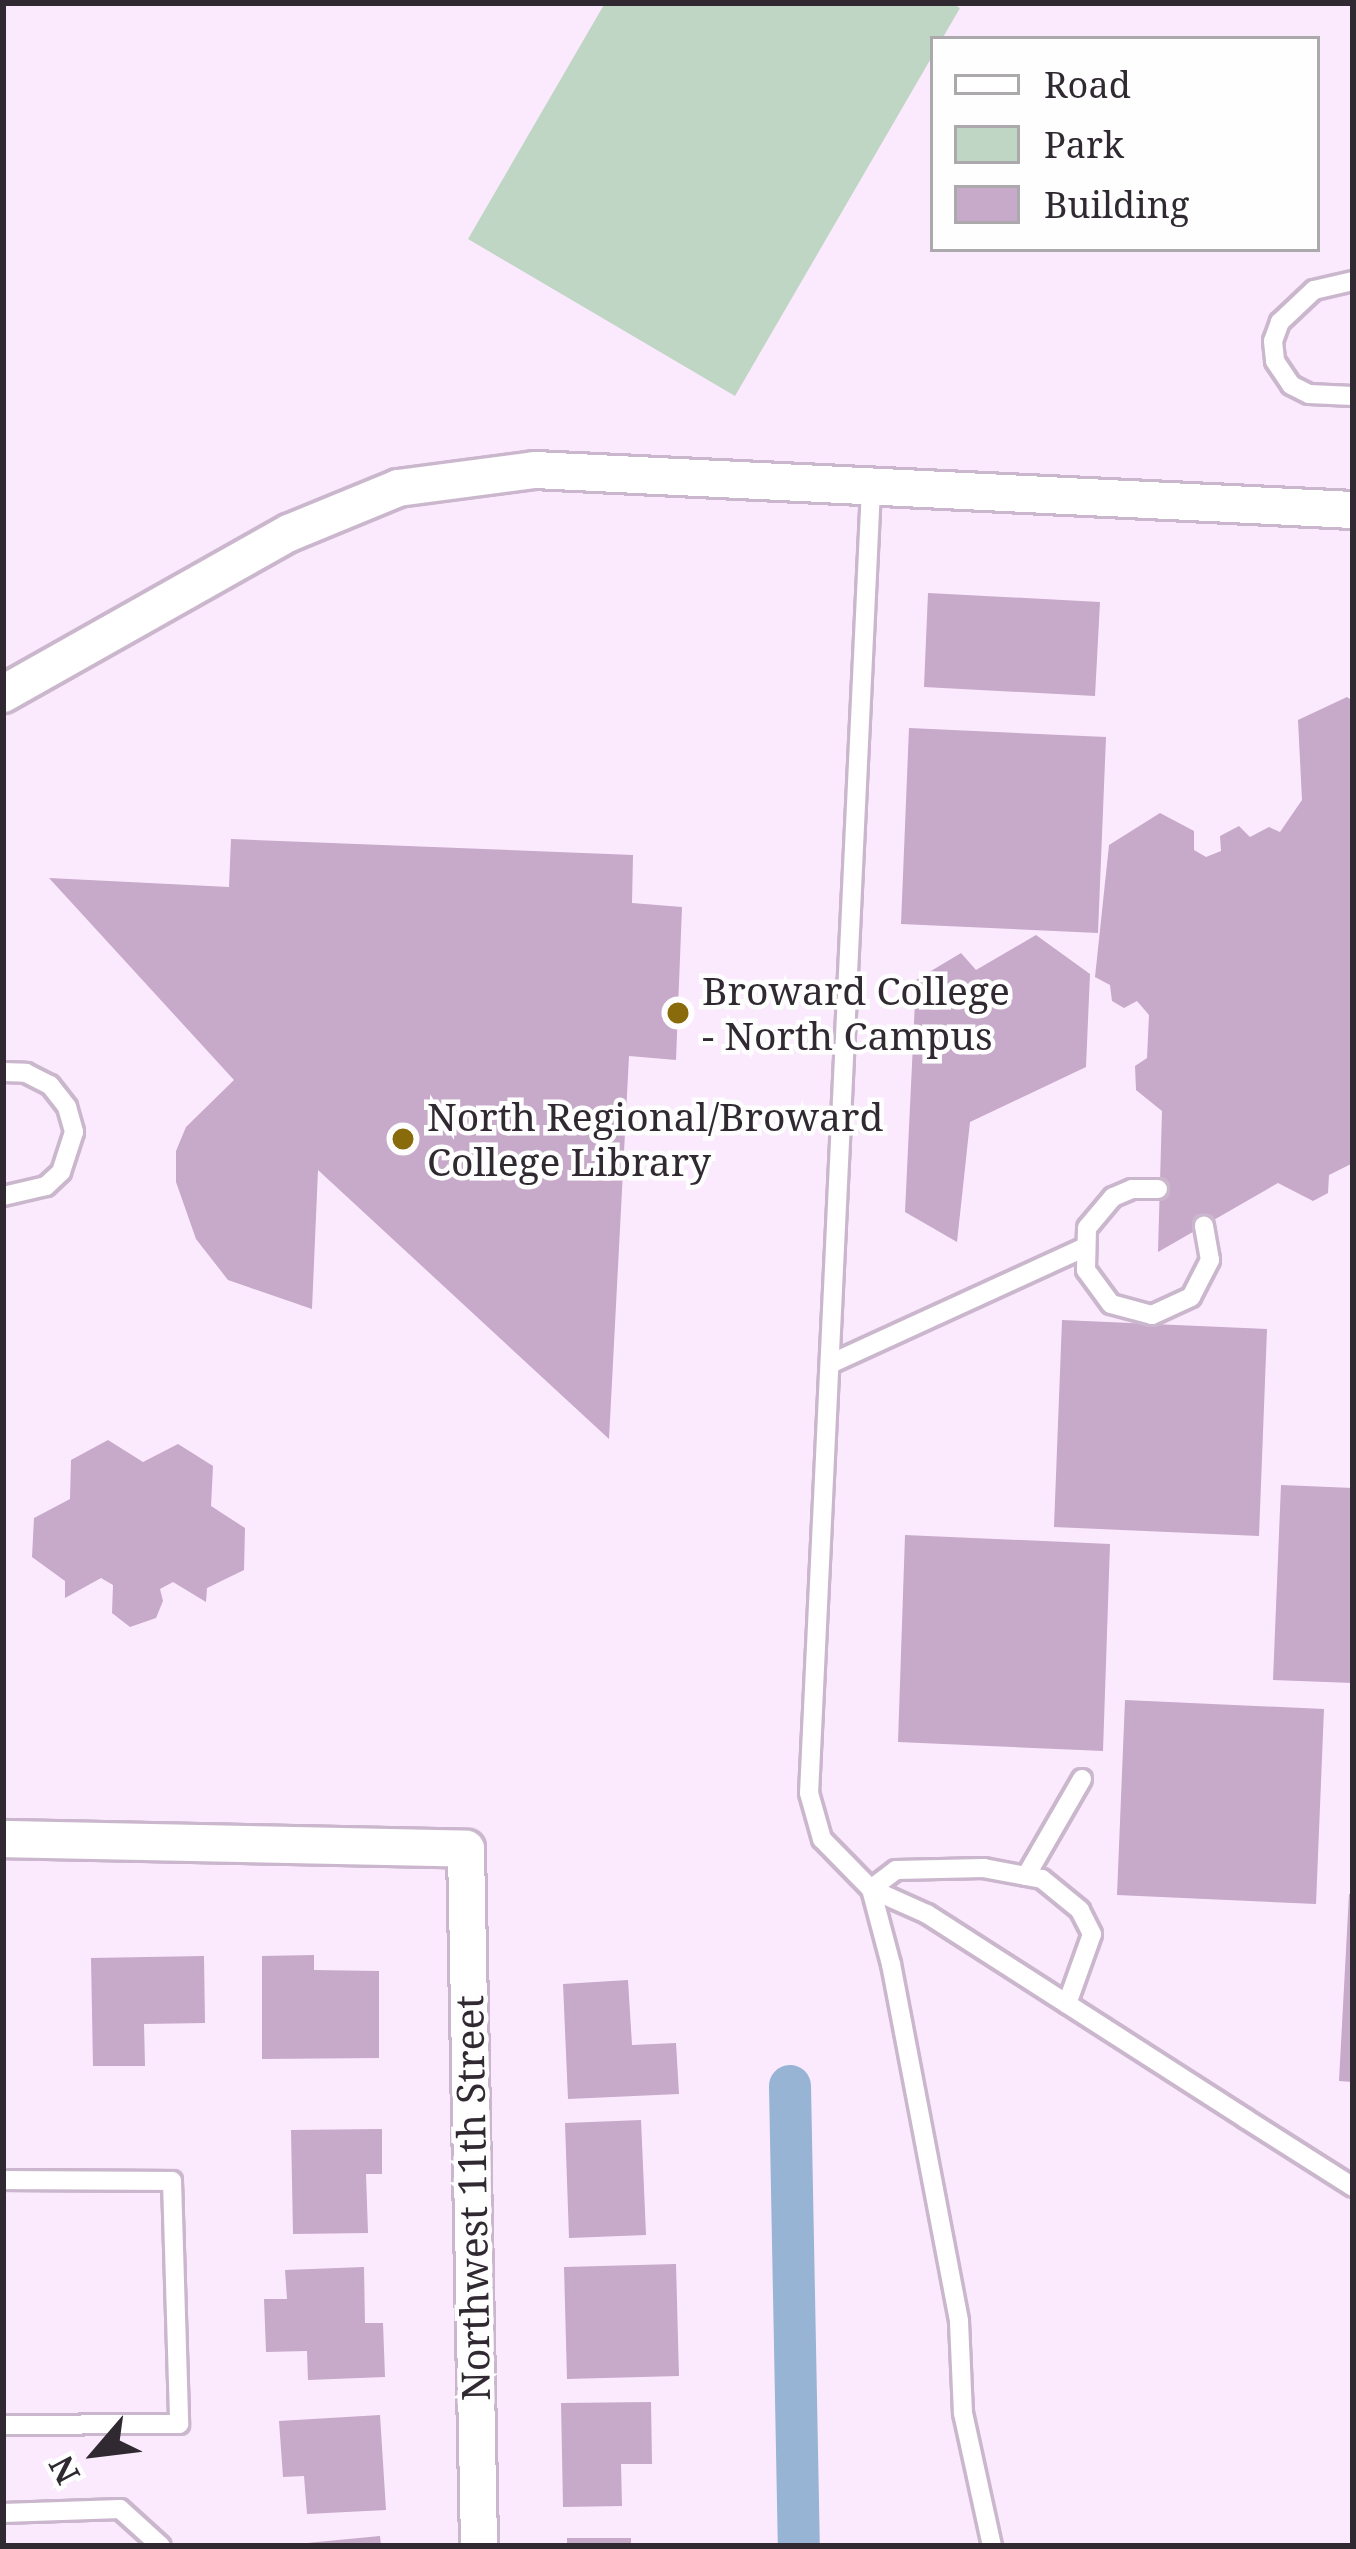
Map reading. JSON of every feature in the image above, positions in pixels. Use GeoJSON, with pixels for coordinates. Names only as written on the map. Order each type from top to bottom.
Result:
{"type":"FeatureCollection","features":[{"type":"Feature","properties":{"kind":"street"},"geometry":{"type":"LineString","coordinates":[[3,694],[290,532],[398,488],[535,470],[1353,510]]}},
{"type":"Feature","properties":{"kind":"street","name":"Northwest 11th Street"},"geometry":{"type":"LineString","coordinates":[[3,1839],[466,1850],[478,2546]]}},
{"type":"Feature","properties":{"kind":"lane"},"geometry":{"type":"LineString","coordinates":[[1353,281],[1314,290],[1280,322],[1273,341],[1275,361],[1291,385],[1309,394],[1353,396]]}},
{"type":"Feature","properties":{"kind":"lane"},"geometry":{"type":"LineString","coordinates":[[871,489],[809,1793],[822,1839],[871,1889],[927,1914],[1353,2187]]}},
{"type":"Feature","properties":{"kind":"lane"},"geometry":{"type":"LineString","coordinates":[[3,1072],[26,1073],[50,1085],[67,1107],[74,1132],[61,1172],[46,1186],[4,1195]]}},
{"type":"Feature","properties":{"kind":"lane"},"geometry":{"type":"LineString","coordinates":[[1158,1189],[1132,1189],[1113,1197],[1087,1228],[1083,1248],[1096,1289],[1131,1313],[1173,1310],[1204,1280],[1210,1260],[1204,1226]]}},
{"type":"Feature","properties":{"kind":"lane"},"geometry":{"type":"LineString","coordinates":[[830,1364],[1083,1248]]}},
{"type":"Feature","properties":{"kind":"lane"},"geometry":{"type":"LineString","coordinates":[[1025,1876],[1082,1779]]}},
{"type":"Feature","properties":{"kind":"lane"},"geometry":{"type":"LineString","coordinates":[[871,1889],[896,1870],[984,1868],[1042,1879],[1081,1910],[1092,1934],[1067,2004]]}},
{"type":"Feature","properties":{"kind":"lane"},"geometry":{"type":"LineString","coordinates":[[871,1889],[891,1964],[954,2299],[963,2413],[992,2546]]}},
{"type":"Feature","properties":{"kind":"lane"},"geometry":{"type":"LineString","coordinates":[[3,2180],[172,2181],[179,2424],[3,2425]]}},
{"type":"Feature","properties":{"kind":"lane"},"geometry":{"type":"LineString","coordinates":[[3,2513],[120,2510],[161,2546]]}},
{"type":"Feature","properties":{"kind":"green space"},"geometry":{"type":"Polygon","coordinates":[[[605,3],[951,3],[960,8],[944,36],[930,36],[930,60],[735,396],[468,239],[605,3]]]}},
{"type":"Feature","properties":{"kind":"building"},"geometry":{"type":"Polygon","coordinates":[[[928,593],[1100,602],[1095,696],[924,687],[928,593]]]}},
{"type":"Feature","properties":{"kind":"building"},"geometry":{"type":"Polygon","coordinates":[[[1347,697],[1353,701],[1353,1163],[1329,1175],[1328,1193],[1313,1201],[1278,1183],[1158,1252],[1162,1111],[1136,1090],[1135,1066],[1147,1058],[1149,1015],[1137,1001],[1124,1008],[1112,1001],[1110,985],[1095,977],[1109,845],[1160,813],[1194,831],[1194,850],[1206,857],[1221,851],[1220,836],[1239,826],[1250,837],[1269,827],[1280,832],[1302,800],[1298,720],[1347,697]]]}},
{"type":"Feature","properties":{"kind":"building"},"geometry":{"type":"Polygon","coordinates":[[[909,728],[1106,737],[1098,933],[901,924],[909,728]]]}},
{"type":"Feature","properties":{"kind":"building","name":"North Regional/Broward College Library"},"geometry":{"type":"Polygon","coordinates":[[[231,839],[633,855],[632,903],[682,907],[676,1060],[629,1056],[609,1439],[318,1170],[312,1309],[228,1280],[196,1239],[176,1182],[176,1151],[186,1127],[234,1080],[49,878],[229,887],[231,839]]]}},
{"type":"Feature","properties":{"kind":"building"},"geometry":{"type":"Polygon","coordinates":[[[1036,935],[1090,974],[1086,1067],[970,1122],[957,1242],[905,1212],[916,980],[961,953],[976,970],[1036,935]]]}},
{"type":"Feature","properties":{"kind":"building"},"geometry":{"type":"Polygon","coordinates":[[[1062,1320],[1267,1329],[1259,1536],[1054,1527],[1062,1320]]]}},
{"type":"Feature","properties":{"kind":"building"},"geometry":{"type":"Polygon","coordinates":[[[108,1440],[143,1462],[178,1444],[213,1466],[211,1506],[245,1528],[244,1570],[207,1588],[206,1602],[173,1582],[160,1589],[163,1601],[156,1618],[130,1627],[112,1613],[113,1585],[101,1578],[65,1598],[65,1581],[32,1557],[34,1518],[70,1499],[71,1460],[108,1440]]]}},
{"type":"Feature","properties":{"kind":"building"},"geometry":{"type":"Polygon","coordinates":[[[1281,1485],[1353,1488],[1353,1683],[1273,1680],[1281,1485]]]}},
{"type":"Feature","properties":{"kind":"building"},"geometry":{"type":"Polygon","coordinates":[[[905,1535],[1110,1544],[1103,1751],[898,1742],[905,1535]]]}},
{"type":"Feature","properties":{"kind":"building"},"geometry":{"type":"Polygon","coordinates":[[[1125,1700],[1324,1709],[1316,1904],[1117,1895],[1125,1700]]]}},
{"type":"Feature","properties":{"kind":"building"},"geometry":{"type":"Polygon","coordinates":[[[1349,1894],[1353,1894],[1353,2082],[1339,2081],[1349,1894]]]}},
{"type":"Feature","properties":{"kind":"building"},"geometry":{"type":"Polygon","coordinates":[[[314,1955],[314,1970],[379,1971],[379,2058],[262,2059],[262,1956],[314,1955]]]}},
{"type":"Feature","properties":{"kind":"building"},"geometry":{"type":"Polygon","coordinates":[[[204,1956],[205,2023],[144,2024],[145,2066],[93,2066],[91,1958],[204,1956]]]}},
{"type":"Feature","properties":{"kind":"building"},"geometry":{"type":"Polygon","coordinates":[[[628,1980],[632,2045],[676,2043],[679,2094],[568,2099],[563,1984],[628,1980]]]}},
{"type":"Feature","properties":{"kind":"building"},"geometry":{"type":"Polygon","coordinates":[[[641,2120],[646,2235],[569,2238],[565,2123],[641,2120]]]}},
{"type":"Feature","properties":{"kind":"building"},"geometry":{"type":"Polygon","coordinates":[[[382,2129],[382,2174],[366,2174],[368,2233],[293,2234],[291,2130],[382,2129]]]}},
{"type":"Feature","properties":{"kind":"building"},"geometry":{"type":"Polygon","coordinates":[[[676,2264],[679,2376],[567,2379],[564,2267],[676,2264]]]}},
{"type":"Feature","properties":{"kind":"building"},"geometry":{"type":"Polygon","coordinates":[[[364,2267],[365,2323],[383,2323],[385,2377],[308,2380],[307,2351],[266,2352],[264,2299],[287,2299],[285,2270],[364,2267]]]}},
{"type":"Feature","properties":{"kind":"building"},"geometry":{"type":"Polygon","coordinates":[[[651,2402],[652,2464],[621,2464],[622,2506],[563,2507],[561,2403],[651,2402]]]}},
{"type":"Feature","properties":{"kind":"building"},"geometry":{"type":"Polygon","coordinates":[[[380,2415],[386,2510],[307,2514],[304,2476],[283,2477],[279,2421],[380,2415]]]}},
{"type":"Feature","properties":{"kind":"building"},"geometry":{"type":"Polygon","coordinates":[[[380,2536],[381,2546],[307,2543],[380,2536]]]}},
{"type":"Feature","properties":{"kind":"building"},"geometry":{"type":"Polygon","coordinates":[[[567,2538],[631,2538],[631,2546],[567,2546],[567,2538]]]}},
{"type":"Feature","properties":{"kind":"waterway"},"geometry":{"type":"LineString","coordinates":[[790,2086],[799,2546]]}},
{"type":"Feature","properties":{"kind":"place","name":"Broward College - North Campus"},"geometry":{"type":"Point","coordinates":[678,1013]}},
{"type":"Feature","properties":{"kind":"place","name":"North Regional/Broward College Library"},"geometry":{"type":"Point","coordinates":[403,1139]}}]}
